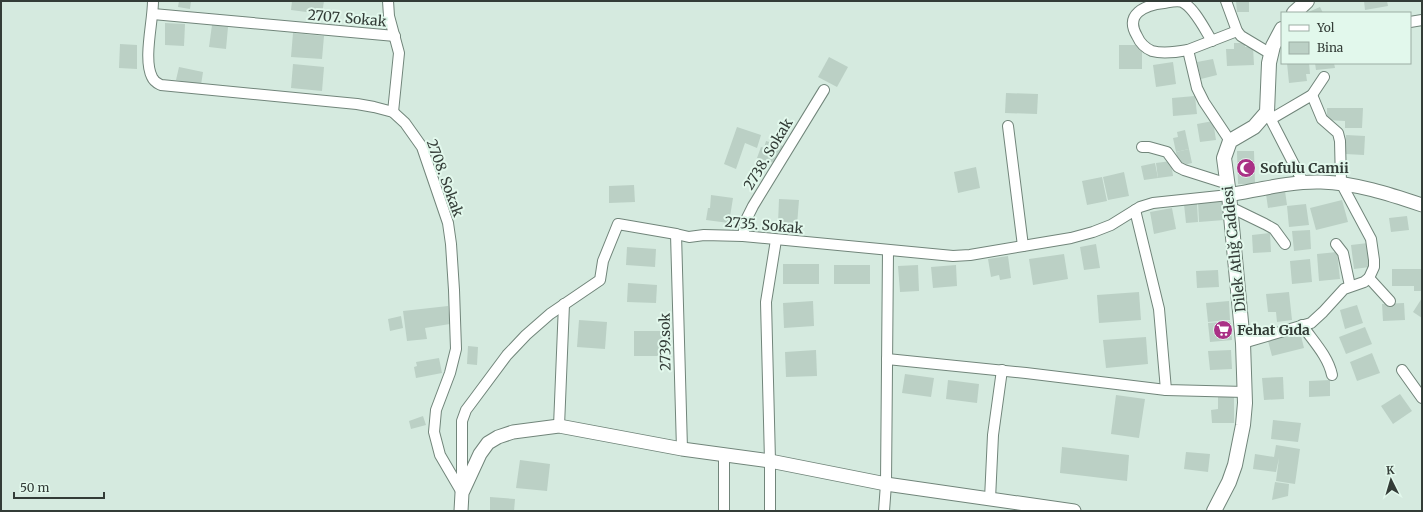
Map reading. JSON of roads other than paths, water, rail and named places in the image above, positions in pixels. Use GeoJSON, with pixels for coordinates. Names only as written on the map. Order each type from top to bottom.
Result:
{"type":"FeatureCollection","features":[{"type":"Feature","properties":{"kind":"main road"},"geometry":{"type":"LineString","coordinates":[[1295,12],[1307,1]]}},
{"type":"Feature","properties":{"kind":"main road"},"geometry":{"type":"LineString","coordinates":[[1230,141],[1269,116],[1269,63],[1273,46],[1281,31]]}},
{"type":"Feature","properties":{"kind":"main road","name":"Dilek Atlığ Caddesi"},"geometry":{"type":"LineString","coordinates":[[1214,511],[1229,482],[1240,446],[1244,425],[1245,392],[1243,343],[1224,158],[1230,141]]}},
{"type":"Feature","properties":{"kind":"street"},"geometry":{"type":"LineString","coordinates":[[153,1],[148,58],[151,76],[154,82],[161,85],[175,87],[356,104],[393,112],[399,58],[398,46],[389,16],[388,1]]}},
{"type":"Feature","properties":{"kind":"street"},"geometry":{"type":"LineString","coordinates":[[1226,1],[1237,31],[1248,40],[1271,54]]}},
{"type":"Feature","properties":{"kind":"street"},"geometry":{"type":"LineString","coordinates":[[1212,41],[1196,15],[1182,2],[1155,4],[1145,7],[1137,13],[1133,21],[1133,29],[1143,46],[1152,51],[1161,52],[1188,50],[1212,41],[1237,31]]}},
{"type":"Feature","properties":{"kind":"street","name":"2707. Sokak"},"geometry":{"type":"LineString","coordinates":[[153,14],[395,36]]}},
{"type":"Feature","properties":{"kind":"street"},"geometry":{"type":"LineString","coordinates":[[1411,22],[1422,20]]}},
{"type":"Feature","properties":{"kind":"street"},"geometry":{"type":"LineString","coordinates":[[1188,50],[1197,88],[1204,102],[1230,141]]}},
{"type":"Feature","properties":{"kind":"street"},"geometry":{"type":"LineString","coordinates":[[1303,182],[1269,116],[1312,95],[1324,77]]}},
{"type":"Feature","properties":{"kind":"street","name":"2738. Sokak"},"geometry":{"type":"LineString","coordinates":[[743,236],[746,220],[753,206],[824,90]]}},
{"type":"Feature","properties":{"kind":"street"},"geometry":{"type":"LineString","coordinates":[[1243,343],[1311,323],[1324,312],[1344,289],[1364,282],[1369,278],[1374,267],[1370,239],[1341,183],[1340,141],[1338,133],[1322,119],[1312,95]]}},
{"type":"Feature","properties":{"kind":"street","name":"2708. Sokak"},"geometry":{"type":"LineString","coordinates":[[393,112],[405,123],[422,147],[448,224],[454,290],[456,349],[450,373],[436,410],[434,432],[440,455],[462,493]]}},
{"type":"Feature","properties":{"kind":"street"},"geometry":{"type":"LineString","coordinates":[[1008,126],[1023,246]]}},
{"type":"Feature","properties":{"kind":"street"},"geometry":{"type":"LineString","coordinates":[[1142,148],[1167,152],[1178,167],[1229,195],[1274,229],[1285,244]]}},
{"type":"Feature","properties":{"kind":"street"},"geometry":{"type":"LineString","coordinates":[[1229,195],[1303,182],[1341,183],[1370,189],[1422,205]]}},
{"type":"Feature","properties":{"kind":"street","name":"2735. Sokak"},"geometry":{"type":"LineString","coordinates":[[462,493],[462,421],[466,410],[507,355],[526,335],[550,314],[600,280],[603,261],[618,224],[690,237],[704,235],[743,236],[953,256],[970,255],[1071,238],[1111,225],[1135,210],[1153,203],[1229,195]]}},
{"type":"Feature","properties":{"kind":"street"},"geometry":{"type":"LineString","coordinates":[[1135,210],[1159,309],[1166,390]]}},
{"type":"Feature","properties":{"kind":"street","name":"2739.sok"},"geometry":{"type":"LineString","coordinates":[[676,234],[682,449]]}},
{"type":"Feature","properties":{"kind":"street"},"geometry":{"type":"LineString","coordinates":[[770,511],[766,302],[776,240]]}},
{"type":"Feature","properties":{"kind":"street"},"geometry":{"type":"LineString","coordinates":[[1336,244],[1344,258],[1350,286]]}},
{"type":"Feature","properties":{"kind":"street"},"geometry":{"type":"LineString","coordinates":[[884,511],[886,484],[888,251]]}},
{"type":"Feature","properties":{"kind":"street"},"geometry":{"type":"LineString","coordinates":[[1369,278],[1390,301]]}},
{"type":"Feature","properties":{"kind":"street"},"geometry":{"type":"LineString","coordinates":[[559,426],[564,304]]}},
{"type":"Feature","properties":{"kind":"street"},"geometry":{"type":"LineString","coordinates":[[1302,326],[1326,359],[1332,375]]}},
{"type":"Feature","properties":{"kind":"street"},"geometry":{"type":"LineString","coordinates":[[887,359],[1002,370],[1166,390],[1245,392]]}},
{"type":"Feature","properties":{"kind":"street"},"geometry":{"type":"LineString","coordinates":[[990,499],[993,435],[1002,370]]}},
{"type":"Feature","properties":{"kind":"street"},"geometry":{"type":"LineString","coordinates":[[1402,370],[1422,398]]}},
{"type":"Feature","properties":{"kind":"street"},"geometry":{"type":"LineString","coordinates":[[461,511],[462,493],[480,454],[488,443],[498,437],[513,432],[559,426],[724,456],[770,461],[886,484],[1074,511]]}},
{"type":"Feature","properties":{"kind":"street"},"geometry":{"type":"LineString","coordinates":[[724,456],[724,511]]}},
{"type":"Feature","properties":{"kind":"place","name":"Sofulu Camii"},"geometry":{"type":"Point","coordinates":[1246,168]}},
{"type":"Feature","properties":{"kind":"place","name":"Fehat Gıda"},"geometry":{"type":"Point","coordinates":[1223,330]}}]}
